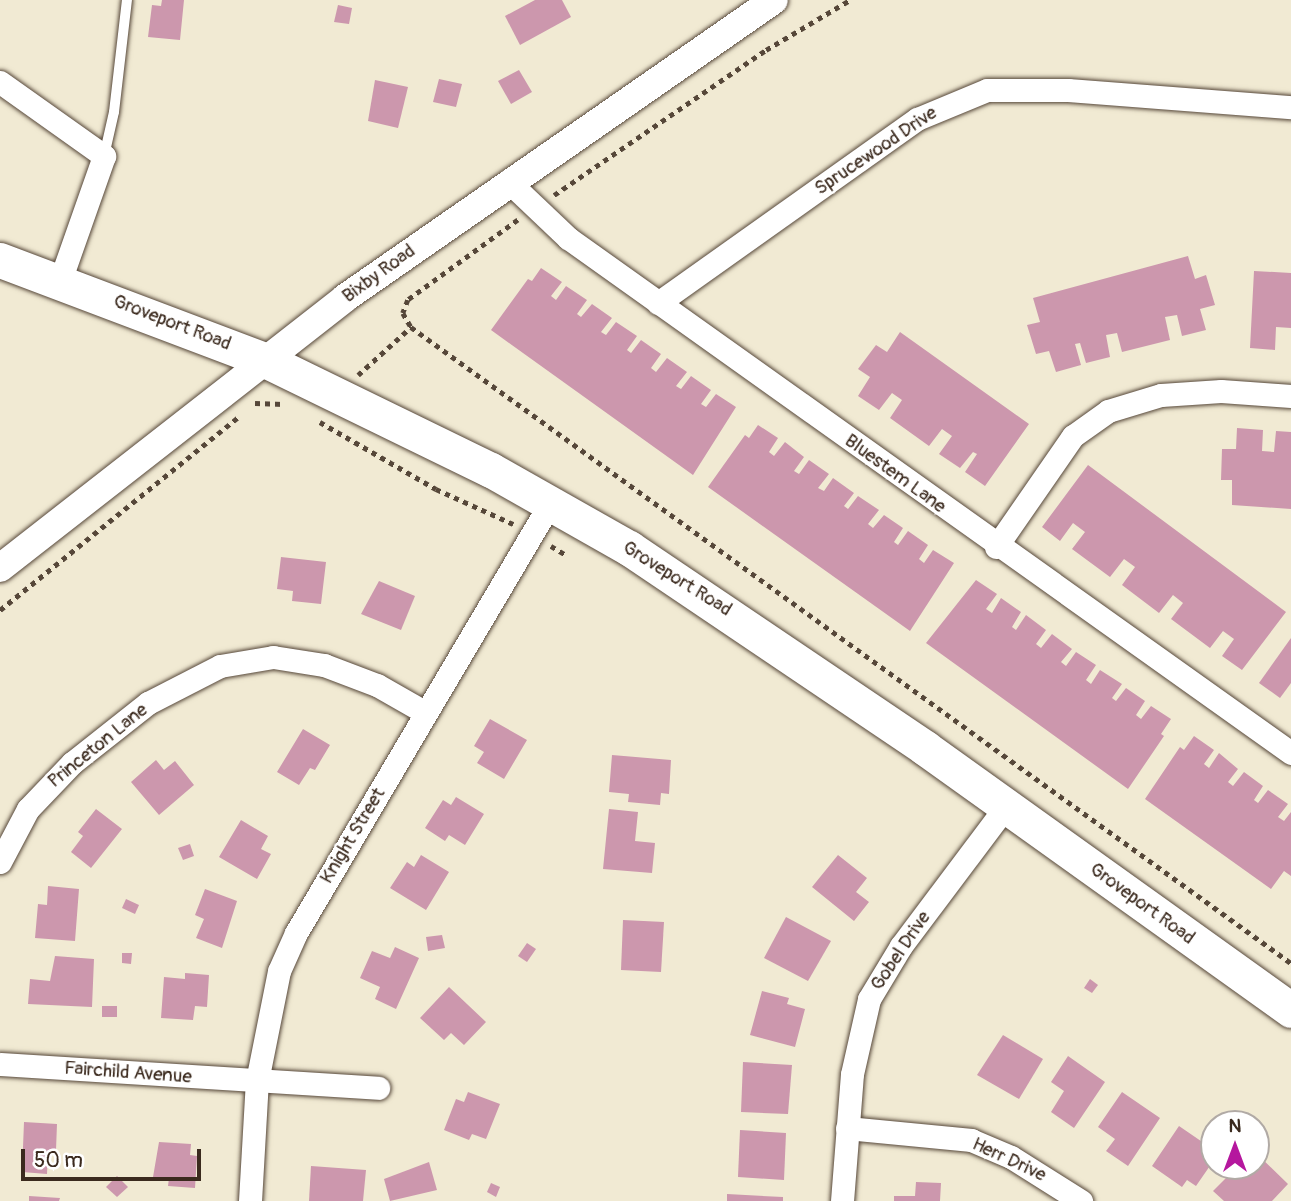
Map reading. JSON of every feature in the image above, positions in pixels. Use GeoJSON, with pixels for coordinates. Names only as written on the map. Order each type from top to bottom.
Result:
{"type":"FeatureCollection","features":[{"type":"Feature","properties":{"kind":"main road","name":"Groveport Road"},"geometry":{"type":"LineString","coordinates":[[0,260],[265,360],[379,412],[550,503],[722,607],[1291,1010]]}},
{"type":"Feature","properties":{"kind":"street","name":"Bixby Road"},"geometry":{"type":"LineString","coordinates":[[0,568],[265,360],[508,181],[774,0]]}},
{"type":"Feature","properties":{"kind":"street"},"geometry":{"type":"LineString","coordinates":[[0,82],[104,156],[60,281]]}},
{"type":"Feature","properties":{"kind":"street","name":"Sprucewood Drive"},"geometry":{"type":"LineString","coordinates":[[658,303],[917,119],[987,90],[1069,90],[1291,107]]}},
{"type":"Feature","properties":{"kind":"street","name":"Bluestem Lane"},"geometry":{"type":"LineString","coordinates":[[508,181],[568,238],[996,547],[1291,753]]}},
{"type":"Feature","properties":{"kind":"street"},"geometry":{"type":"LineString","coordinates":[[996,547],[1073,436],[1108,411],[1161,395],[1221,391],[1291,396]]}},
{"type":"Feature","properties":{"kind":"street","name":"Knight Street"},"geometry":{"type":"LineString","coordinates":[[250,1201],[257,1081],[279,971],[296,933],[550,503]]}},
{"type":"Feature","properties":{"kind":"street","name":"Princeton Lane"},"geometry":{"type":"LineString","coordinates":[[0,862],[28,809],[72,763],[148,703],[220,667],[273,657],[324,665],[377,685],[426,713]]}},
{"type":"Feature","properties":{"kind":"street","name":"Gobel Drive"},"geometry":{"type":"LineString","coordinates":[[842,1201],[858,1034],[869,999],[901,946],[1006,806]]}},
{"type":"Feature","properties":{"kind":"street","name":"Fairchild Avenue"},"geometry":{"type":"LineString","coordinates":[[0,1065],[377,1088]]}},
{"type":"Feature","properties":{"kind":"street","name":"Herr Drive"},"geometry":{"type":"LineString","coordinates":[[847,1128],[971,1140],[1011,1157],[1081,1201]]}},
{"type":"Feature","properties":{"kind":"lane"},"geometry":{"type":"LineString","coordinates":[[104,156],[114,112],[127,0]]}},
{"type":"Feature","properties":{"kind":"path"},"geometry":{"type":"LineString","coordinates":[[850,0],[766,50],[536,207],[415,293],[403,313],[411,327],[1291,963]]}},
{"type":"Feature","properties":{"kind":"path"},"geometry":{"type":"LineString","coordinates":[[248,406],[274,400],[289,406]]}},
{"type":"Feature","properties":{"kind":"path"},"geometry":{"type":"LineString","coordinates":[[0,610],[240,415]]}},
{"type":"Feature","properties":{"kind":"path"},"geometry":{"type":"LineString","coordinates":[[311,417],[436,489],[532,534],[566,555]]}},
{"type":"Feature","properties":{"kind":"building"},"geometry":{"type":"Polygon","coordinates":[[[162,0],[184,0],[180,40],[148,37],[152,5],[161,6],[162,0]]]}},
{"type":"Feature","properties":{"kind":"building"},"geometry":{"type":"Polygon","coordinates":[[[535,0],[562,0],[571,17],[520,45],[505,16],[535,0]]]}},
{"type":"Feature","properties":{"kind":"building"},"geometry":{"type":"Polygon","coordinates":[[[338,5],[352,8],[349,24],[334,22],[338,5]]]}},
{"type":"Feature","properties":{"kind":"building"},"geometry":{"type":"Polygon","coordinates":[[[519,70],[532,92],[511,104],[498,81],[519,70]]]}},
{"type":"Feature","properties":{"kind":"building"},"geometry":{"type":"Polygon","coordinates":[[[439,79],[462,84],[456,107],[433,102],[439,79]]]}},
{"type":"Feature","properties":{"kind":"building"},"geometry":{"type":"Polygon","coordinates":[[[375,80],[408,87],[398,128],[368,121],[375,80]]]}},
{"type":"Feature","properties":{"kind":"building"},"geometry":{"type":"Polygon","coordinates":[[[1188,256],[1195,279],[1206,275],[1215,305],[1200,309],[1206,330],[1182,336],[1177,315],[1165,317],[1170,340],[1122,352],[1117,333],[1106,335],[1110,357],[1086,363],[1080,343],[1075,344],[1081,365],[1056,372],[1049,351],[1036,354],[1027,325],[1040,322],[1033,298],[1188,256]]]}},
{"type":"Feature","properties":{"kind":"building"},"geometry":{"type":"Polygon","coordinates":[[[541,268],[562,282],[551,296],[556,300],[566,286],[587,300],[577,314],[581,317],[592,304],[612,318],[601,332],[606,335],[616,322],[637,336],[627,350],[631,353],[641,340],[661,354],[651,368],[656,372],[667,358],[687,372],[676,386],[681,389],[691,376],[711,390],[701,404],[706,407],[716,394],[736,407],[693,475],[491,330],[528,279],[532,281],[541,268]]]}},
{"type":"Feature","properties":{"kind":"building"},"geometry":{"type":"Polygon","coordinates":[[[1254,271],[1291,273],[1291,328],[1276,327],[1275,350],[1250,348],[1254,271]]]}},
{"type":"Feature","properties":{"kind":"building"},"geometry":{"type":"Polygon","coordinates":[[[900,332],[1029,424],[985,486],[965,472],[977,454],[973,452],[960,468],[939,454],[952,436],[942,429],[929,446],[890,418],[902,400],[892,393],[879,410],[858,396],[870,377],[858,369],[876,345],[887,352],[900,332]]]}},
{"type":"Feature","properties":{"kind":"building"},"geometry":{"type":"Polygon","coordinates":[[[758,425],[778,438],[769,452],[774,456],[785,442],[804,457],[794,471],[799,474],[809,460],[829,474],[818,488],[824,491],[833,478],[854,493],[844,506],[848,509],[858,496],[879,510],[868,524],[873,528],[884,515],[903,528],[894,542],[898,545],[908,531],[928,545],[919,559],[924,563],[933,550],[954,563],[910,631],[708,487],[745,435],[749,438],[758,425]]]}},
{"type":"Feature","properties":{"kind":"building"},"geometry":{"type":"Polygon","coordinates":[[[1237,428],[1263,430],[1262,451],[1274,452],[1276,431],[1291,432],[1291,509],[1232,505],[1232,480],[1221,480],[1222,449],[1236,449],[1237,428]]]}},
{"type":"Feature","properties":{"kind":"building"},"geometry":{"type":"Polygon","coordinates":[[[1088,465],[1286,612],[1242,670],[1222,656],[1234,639],[1223,631],[1210,648],[1171,619],[1183,603],[1173,595],[1159,613],[1122,585],[1135,567],[1124,559],[1110,577],[1072,549],[1085,532],[1073,523],[1060,541],[1042,527],[1088,465]]]}},
{"type":"Feature","properties":{"kind":"building"},"geometry":{"type":"Polygon","coordinates":[[[281,557],[326,562],[321,604],[292,601],[293,591],[277,589],[281,557]]]}},
{"type":"Feature","properties":{"kind":"building"},"geometry":{"type":"Polygon","coordinates":[[[976,580],[997,594],[986,609],[992,613],[1001,598],[1021,612],[1012,627],[1016,630],[1026,615],[1046,630],[1036,644],[1041,648],[1052,634],[1072,649],[1061,662],[1066,666],[1076,652],[1096,665],[1086,680],[1091,684],[1100,670],[1122,684],[1112,698],[1116,701],[1126,688],[1145,701],[1136,715],[1141,719],[1151,706],[1171,719],[1161,734],[1164,736],[1128,789],[926,643],[976,580]]]}},
{"type":"Feature","properties":{"kind":"building"},"geometry":{"type":"Polygon","coordinates":[[[379,581],[415,596],[401,630],[361,614],[379,581]]]}},
{"type":"Feature","properties":{"kind":"building"},"geometry":{"type":"Polygon","coordinates":[[[1291,638],[1291,683],[1280,698],[1259,683],[1291,638]]]}},
{"type":"Feature","properties":{"kind":"building"},"geometry":{"type":"Polygon","coordinates":[[[490,719],[527,740],[504,779],[477,763],[484,752],[474,746],[490,719]]]}},
{"type":"Feature","properties":{"kind":"building"},"geometry":{"type":"Polygon","coordinates":[[[303,729],[330,745],[315,770],[310,768],[299,785],[277,772],[303,729]]]}},
{"type":"Feature","properties":{"kind":"building"},"geometry":{"type":"Polygon","coordinates":[[[1194,736],[1214,750],[1204,764],[1209,768],[1219,753],[1238,769],[1228,782],[1233,786],[1244,772],[1263,786],[1254,800],[1258,803],[1268,790],[1288,804],[1278,817],[1284,821],[1291,812],[1291,876],[1284,871],[1271,889],[1145,799],[1180,747],[1184,750],[1194,736]]]}},
{"type":"Feature","properties":{"kind":"building"},"geometry":{"type":"Polygon","coordinates":[[[612,755],[671,760],[669,794],[661,793],[660,805],[628,802],[629,794],[609,792],[612,755]]]}},
{"type":"Feature","properties":{"kind":"building"},"geometry":{"type":"Polygon","coordinates":[[[156,760],[164,770],[175,761],[194,785],[159,815],[131,782],[156,760]]]}},
{"type":"Feature","properties":{"kind":"building"},"geometry":{"type":"Polygon","coordinates":[[[456,797],[484,814],[465,845],[449,835],[445,841],[425,828],[443,800],[451,805],[456,797]]]}},
{"type":"Feature","properties":{"kind":"building"},"geometry":{"type":"Polygon","coordinates":[[[96,809],[122,829],[91,868],[71,852],[83,836],[78,832],[96,809]]]}},
{"type":"Feature","properties":{"kind":"building"},"geometry":{"type":"Polygon","coordinates":[[[609,809],[638,812],[635,841],[655,843],[652,873],[603,869],[609,809]]]}},
{"type":"Feature","properties":{"kind":"building"},"geometry":{"type":"Polygon","coordinates":[[[241,820],[268,836],[261,849],[271,854],[257,879],[219,857],[241,820]]]}},
{"type":"Feature","properties":{"kind":"building"},"geometry":{"type":"Polygon","coordinates":[[[190,844],[194,856],[183,860],[178,848],[190,844]]]}},
{"type":"Feature","properties":{"kind":"building"},"geometry":{"type":"Polygon","coordinates":[[[421,855],[449,872],[426,910],[390,888],[407,862],[414,867],[421,855]]]}},
{"type":"Feature","properties":{"kind":"building"},"geometry":{"type":"Polygon","coordinates":[[[838,855],[867,878],[856,892],[869,902],[854,921],[812,887],[838,855]]]}},
{"type":"Feature","properties":{"kind":"building"},"geometry":{"type":"Polygon","coordinates":[[[48,886],[79,889],[75,941],[35,938],[38,904],[47,905],[48,886]]]}},
{"type":"Feature","properties":{"kind":"building"},"geometry":{"type":"Polygon","coordinates":[[[205,889],[237,901],[222,948],[196,938],[204,919],[195,915],[205,889]]]}},
{"type":"Feature","properties":{"kind":"building"},"geometry":{"type":"Polygon","coordinates":[[[126,899],[139,905],[135,914],[122,908],[126,899]]]}},
{"type":"Feature","properties":{"kind":"building"},"geometry":{"type":"Polygon","coordinates":[[[786,917],[831,941],[808,981],[764,958],[786,917]]]}},
{"type":"Feature","properties":{"kind":"building"},"geometry":{"type":"Polygon","coordinates":[[[623,920],[664,922],[661,972],[621,970],[623,920]]]}},
{"type":"Feature","properties":{"kind":"building"},"geometry":{"type":"Polygon","coordinates":[[[442,935],[445,948],[428,951],[426,937],[442,935]]]}},
{"type":"Feature","properties":{"kind":"building"},"geometry":{"type":"Polygon","coordinates":[[[527,943],[536,949],[527,962],[518,956],[527,943]]]}},
{"type":"Feature","properties":{"kind":"building"},"geometry":{"type":"Polygon","coordinates":[[[395,947],[419,958],[396,1009],[375,999],[380,987],[360,978],[372,951],[390,958],[395,947]]]}},
{"type":"Feature","properties":{"kind":"building"},"geometry":{"type":"Polygon","coordinates":[[[122,953],[132,953],[131,964],[122,963],[122,953]]]}},
{"type":"Feature","properties":{"kind":"building"},"geometry":{"type":"Polygon","coordinates":[[[55,956],[94,959],[92,1007],[28,1004],[30,979],[50,981],[55,956]]]}},
{"type":"Feature","properties":{"kind":"building"},"geometry":{"type":"Polygon","coordinates":[[[185,973],[209,975],[207,1007],[195,1006],[193,1020],[161,1018],[164,977],[185,979],[185,973]]]}},
{"type":"Feature","properties":{"kind":"building"},"geometry":{"type":"Polygon","coordinates":[[[1090,979],[1098,985],[1092,993],[1084,988],[1090,979]]]}},
{"type":"Feature","properties":{"kind":"building"},"geometry":{"type":"Polygon","coordinates":[[[449,987],[486,1022],[464,1045],[451,1033],[444,1040],[420,1018],[449,987]]]}},
{"type":"Feature","properties":{"kind":"building"},"geometry":{"type":"Polygon","coordinates":[[[762,991],[789,998],[787,1004],[805,1009],[795,1047],[750,1035],[762,991]]]}},
{"type":"Feature","properties":{"kind":"building"},"geometry":{"type":"Polygon","coordinates":[[[102,1006],[117,1006],[117,1017],[102,1017],[102,1006]]]}},
{"type":"Feature","properties":{"kind":"building"},"geometry":{"type":"Polygon","coordinates":[[[1003,1035],[1043,1059],[1019,1099],[977,1075],[1003,1035]]]}},
{"type":"Feature","properties":{"kind":"building"},"geometry":{"type":"Polygon","coordinates":[[[1068,1056],[1105,1082],[1074,1128],[1051,1112],[1064,1091],[1051,1082],[1068,1056]]]}},
{"type":"Feature","properties":{"kind":"building"},"geometry":{"type":"Polygon","coordinates":[[[743,1062],[792,1065],[788,1114],[741,1112],[743,1062]]]}},
{"type":"Feature","properties":{"kind":"building"},"geometry":{"type":"Polygon","coordinates":[[[468,1092],[500,1104],[486,1139],[472,1134],[469,1140],[444,1130],[456,1099],[464,1102],[468,1092]]]}},
{"type":"Feature","properties":{"kind":"building"},"geometry":{"type":"Polygon","coordinates":[[[1122,1092],[1160,1118],[1128,1166],[1106,1151],[1115,1139],[1098,1127],[1122,1092]]]}},
{"type":"Feature","properties":{"kind":"building"},"geometry":{"type":"Polygon","coordinates":[[[24,1122],[57,1124],[56,1150],[48,1150],[47,1174],[22,1172],[24,1122]]]}},
{"type":"Feature","properties":{"kind":"building"},"geometry":{"type":"Polygon","coordinates":[[[1179,1126],[1200,1140],[1200,1180],[1196,1186],[1187,1180],[1182,1187],[1152,1166],[1179,1126]]]}},
{"type":"Feature","properties":{"kind":"building"},"geometry":{"type":"Polygon","coordinates":[[[740,1130],[786,1133],[784,1180],[738,1177],[740,1130]]]}},
{"type":"Feature","properties":{"kind":"building"},"geometry":{"type":"Polygon","coordinates":[[[159,1142],[191,1144],[190,1155],[197,1156],[195,1188],[168,1186],[169,1178],[153,1177],[159,1142]]]}},
{"type":"Feature","properties":{"kind":"building"},"geometry":{"type":"Polygon","coordinates":[[[429,1162],[437,1190],[390,1201],[384,1179],[429,1162]]]}},
{"type":"Feature","properties":{"kind":"building"},"geometry":{"type":"Polygon","coordinates":[[[311,1166],[366,1170],[363,1201],[309,1201],[311,1166]]]}},
{"type":"Feature","properties":{"kind":"building"},"geometry":{"type":"Polygon","coordinates":[[[1270,1167],[1288,1184],[1272,1201],[1224,1201],[1213,1191],[1224,1180],[1270,1180],[1270,1167]]]}},
{"type":"Feature","properties":{"kind":"building"},"geometry":{"type":"Polygon","coordinates":[[[117,1176],[128,1187],[117,1197],[106,1187],[117,1176]]]}},
{"type":"Feature","properties":{"kind":"building"},"geometry":{"type":"Polygon","coordinates":[[[916,1182],[941,1183],[940,1201],[894,1201],[894,1196],[915,1196],[916,1182]]]}},
{"type":"Feature","properties":{"kind":"building"},"geometry":{"type":"Polygon","coordinates":[[[491,1183],[500,1187],[496,1197],[487,1192],[491,1183]]]}},
{"type":"Feature","properties":{"kind":"building"},"geometry":{"type":"Polygon","coordinates":[[[727,1194],[783,1197],[783,1201],[727,1201],[727,1194]]]}},
{"type":"Feature","properties":{"kind":"building"},"geometry":{"type":"Polygon","coordinates":[[[29,1196],[60,1198],[59,1201],[29,1201],[29,1196]]]}}]}
